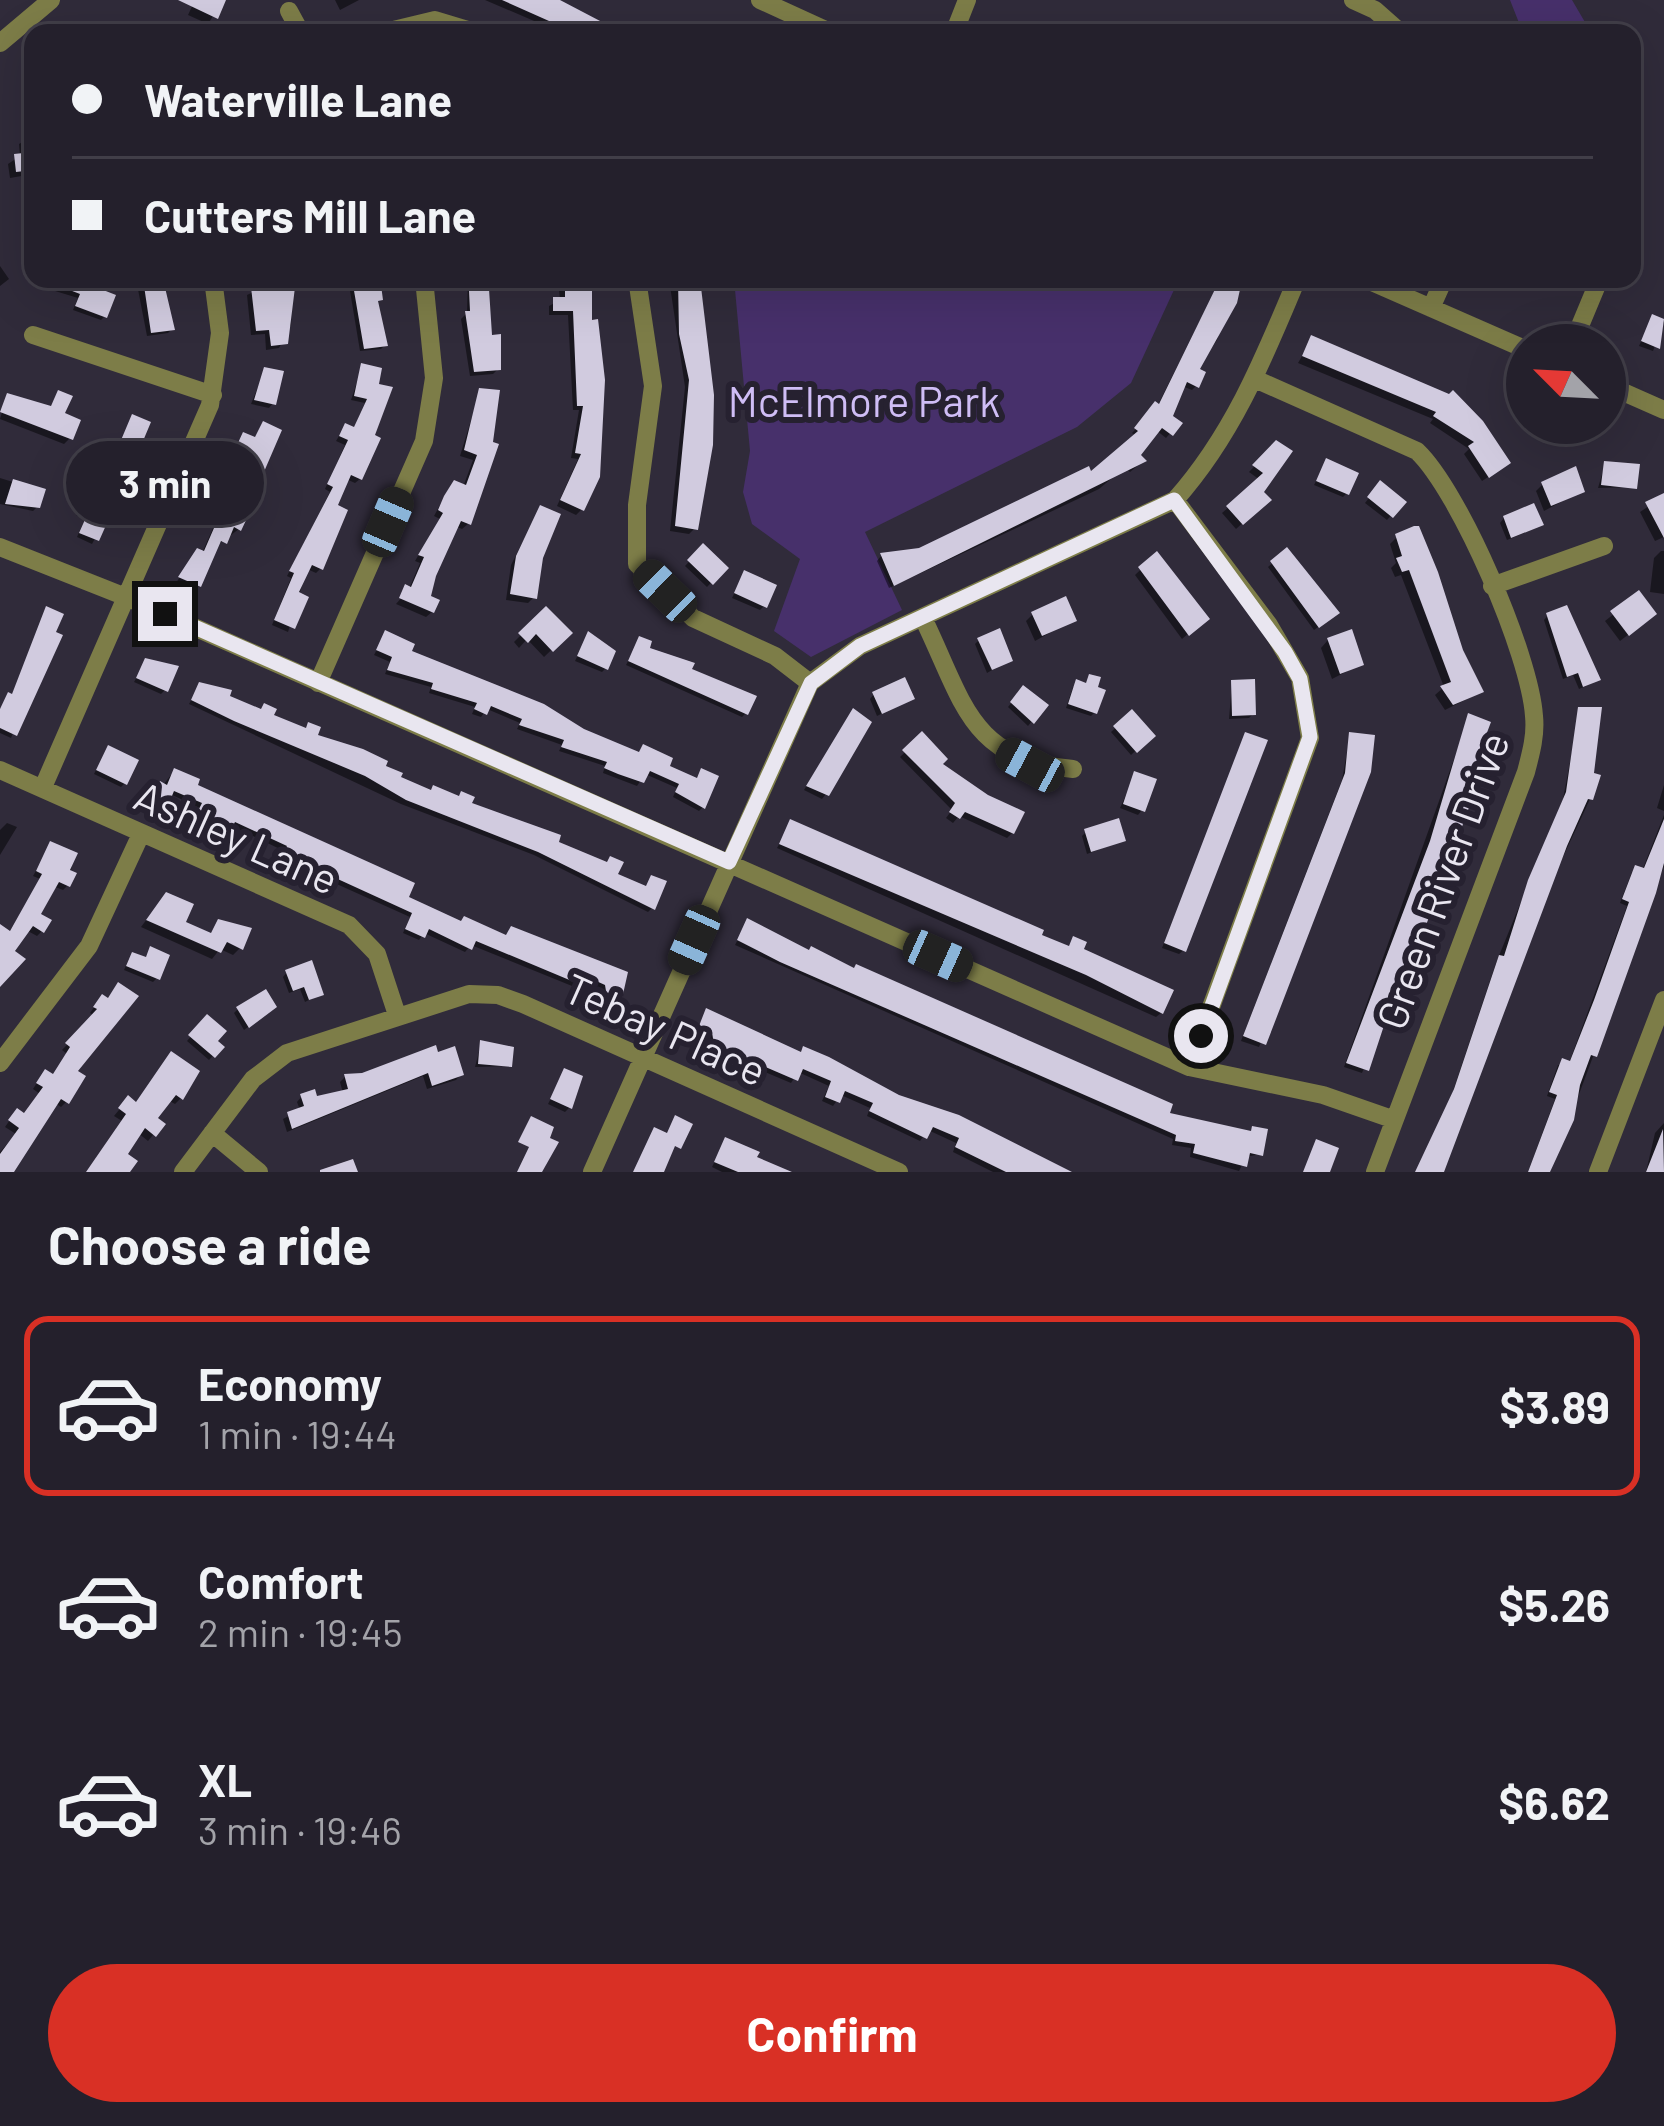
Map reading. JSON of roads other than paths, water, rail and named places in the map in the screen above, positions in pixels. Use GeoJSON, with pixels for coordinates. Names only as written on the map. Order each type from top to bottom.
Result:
{"type":"FeatureCollection","features":[{"type":"Feature","properties":{"kind":"street"},"geometry":{"type":"LineString","coordinates":[[0,43],[51,0]]}},
{"type":"Feature","properties":{"kind":"street"},"geometry":{"type":"LineString","coordinates":[[760,0],[812,24]]}},
{"type":"Feature","properties":{"kind":"street"},"geometry":{"type":"LineString","coordinates":[[1353,0],[1376,5]]}},
{"type":"Feature","properties":{"kind":"street"},"geometry":{"type":"LineString","coordinates":[[289,10],[296,24]]}},
{"type":"Feature","properties":{"kind":"street"},"geometry":{"type":"LineString","coordinates":[[418,24],[435,20],[448,24]]}},
{"type":"Feature","properties":{"kind":"street"},"geometry":{"type":"LineString","coordinates":[[44,785],[213,395],[220,333],[214,288]]}},
{"type":"Feature","properties":{"kind":"street"},"geometry":{"type":"LineString","coordinates":[[318,683],[424,441],[434,378],[425,288]]}},
{"type":"Feature","properties":{"kind":"street"},"geometry":{"type":"LineString","coordinates":[[639,288],[652,386],[637,505],[637,564],[693,618],[775,656],[811,683]]}},
{"type":"Feature","properties":{"kind":"street"},"geometry":{"type":"LineString","coordinates":[[592,1172],[811,683],[860,646],[1174,500],[1207,464],[1256,379],[1293,288]]}},
{"type":"Feature","properties":{"kind":"street"},"geometry":{"type":"LineString","coordinates":[[1386,288],[1506,341]]}},
{"type":"Feature","properties":{"kind":"street"},"geometry":{"type":"LineString","coordinates":[[1425,305],[1428,288]]}},
{"type":"Feature","properties":{"kind":"street"},"geometry":{"type":"LineString","coordinates":[[1425,305],[1437,288]]}},
{"type":"Feature","properties":{"kind":"street"},"geometry":{"type":"LineString","coordinates":[[1581,324],[1596,288]]}},
{"type":"Feature","properties":{"kind":"street"},"geometry":{"type":"LineString","coordinates":[[33,335],[213,395]]}},
{"type":"Feature","properties":{"kind":"street","name":"Green River Drive"},"geometry":{"type":"LineString","coordinates":[[1256,379],[1417,451],[1452,494],[1528,682],[1533,744],[1375,1172]]}},
{"type":"Feature","properties":{"kind":"street"},"geometry":{"type":"LineString","coordinates":[[1626,393],[1664,410]]}},
{"type":"Feature","properties":{"kind":"street"},"geometry":{"type":"LineString","coordinates":[[1174,500],[1290,661],[1300,679],[1310,737],[1189,1067]]}},
{"type":"Feature","properties":{"kind":"street"},"geometry":{"type":"LineString","coordinates":[[1492,586],[1604,546]]}},
{"type":"Feature","properties":{"kind":"street"},"geometry":{"type":"LineString","coordinates":[[0,547],[126,597],[1189,1067],[1322,1095],[1392,1120]]}},
{"type":"Feature","properties":{"kind":"street"},"geometry":{"type":"LineString","coordinates":[[924,620],[970,717],[991,745],[1030,765],[1073,769]]}},
{"type":"Feature","properties":{"kind":"street","name":"Ashley Lane"},"geometry":{"type":"LineString","coordinates":[[0,770],[44,785],[141,834],[349,925],[377,954],[397,1015]]}},
{"type":"Feature","properties":{"kind":"street"},"geometry":{"type":"LineString","coordinates":[[0,1063],[89,946],[141,834]]}},
{"type":"Feature","properties":{"kind":"street","name":"Tebay Place"},"geometry":{"type":"LineString","coordinates":[[183,1172],[253,1079],[287,1053],[469,994],[498,994],[899,1172]]}},
{"type":"Feature","properties":{"kind":"street"},"geometry":{"type":"LineString","coordinates":[[1598,1172],[1664,1000]]}},
{"type":"Feature","properties":{"kind":"street"},"geometry":{"type":"LineString","coordinates":[[212,1133],[259,1172]]}},
{"type":"Feature","properties":{"kind":"park label","name":"McElmore Park"},"geometry":{"type":"Point","coordinates":[864,400]}}]}
